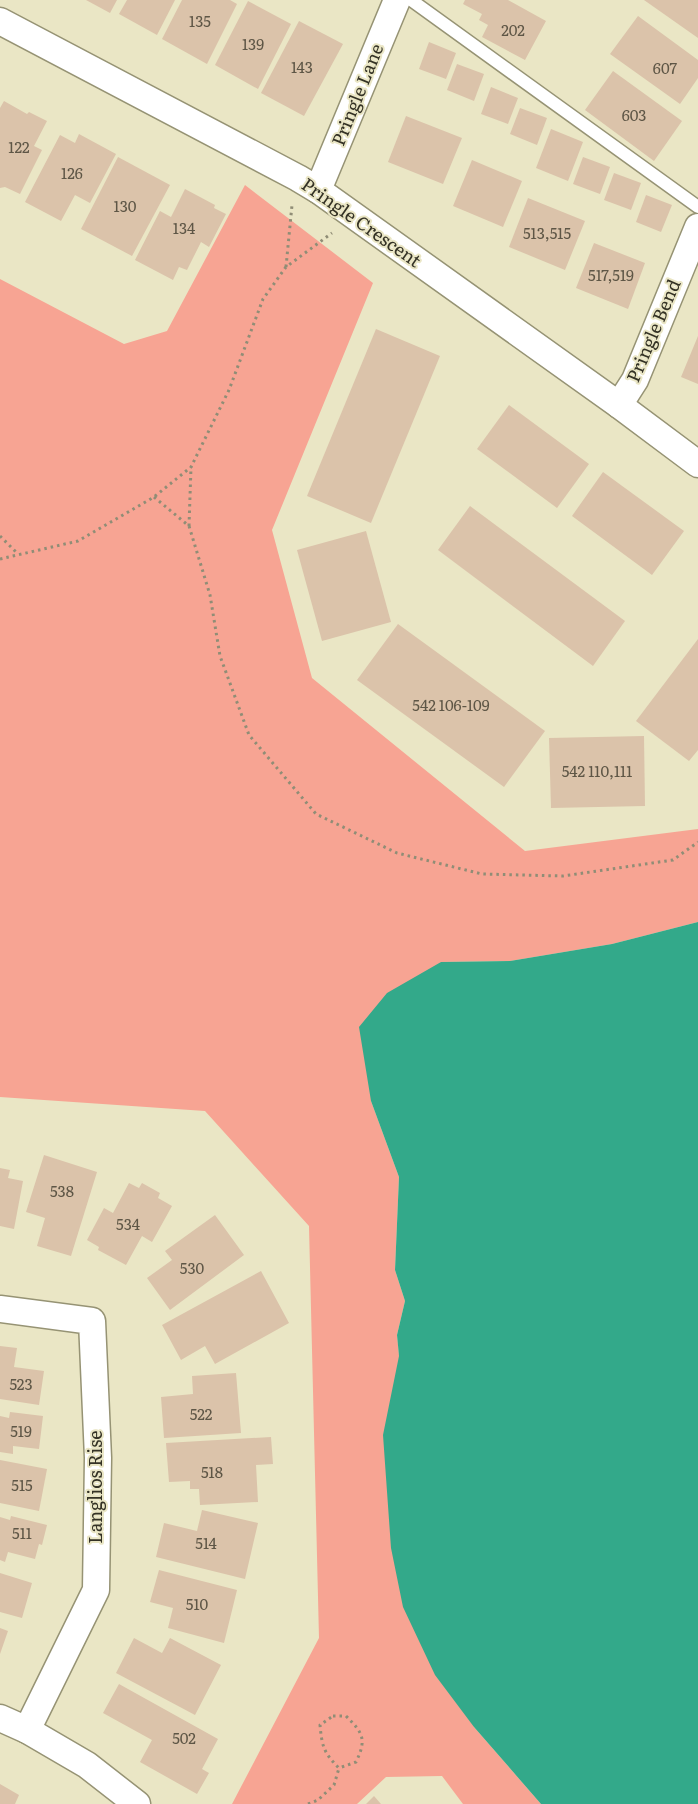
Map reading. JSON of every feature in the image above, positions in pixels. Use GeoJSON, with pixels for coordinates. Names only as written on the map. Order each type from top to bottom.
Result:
{"type":"FeatureCollection","features":[{"type":"Feature","properties":{"kind":"street","name":"Pringle Lane"},"geometry":{"type":"LineString","coordinates":[[308,184],[397,0]]}},
{"type":"Feature","properties":{"kind":"street","name":"Pringle Crescent"},"geometry":{"type":"LineString","coordinates":[[0,21],[308,184],[619,405],[698,464]]}},
{"type":"Feature","properties":{"kind":"street","name":"Pringle Bend"},"geometry":{"type":"LineString","coordinates":[[619,405],[635,380],[698,227]]}},
{"type":"Feature","properties":{"kind":"street","name":"Langlios Rise"},"geometry":{"type":"LineString","coordinates":[[0,1309],[92,1321],[98,1458],[96,1590],[27,1730]]}},
{"type":"Feature","properties":{"kind":"street"},"geometry":{"type":"LineString","coordinates":[[0,1718],[27,1730],[87,1766],[137,1804]]}},
{"type":"Feature","properties":{"kind":"lane"},"geometry":{"type":"LineString","coordinates":[[411,0],[698,207]]}},
{"type":"Feature","properties":{"kind":"path"},"geometry":{"type":"LineString","coordinates":[[286,267],[291,210],[308,184]]}},
{"type":"Feature","properties":{"kind":"path"},"geometry":{"type":"LineString","coordinates":[[345,210],[333,232],[286,267],[263,299],[229,390],[191,467],[189,526],[210,595],[220,656],[249,735],[316,814],[397,853],[482,874],[563,876],[673,860],[698,842]]}},
{"type":"Feature","properties":{"kind":"path"},"geometry":{"type":"LineString","coordinates":[[0,559],[78,541],[154,497],[191,467]]}},
{"type":"Feature","properties":{"kind":"path"},"geometry":{"type":"LineString","coordinates":[[154,497],[189,526]]}},
{"type":"Feature","properties":{"kind":"path"},"geometry":{"type":"LineString","coordinates":[[0,536],[18,555]]}},
{"type":"Feature","properties":{"kind":"path"},"geometry":{"type":"LineString","coordinates":[[332,1716],[346,1716],[360,1730],[363,1748],[356,1762],[340,1768],[327,1756],[321,1740],[320,1725],[332,1716]]}},
{"type":"Feature","properties":{"kind":"path"},"geometry":{"type":"LineString","coordinates":[[308,1804],[318,1800],[334,1785],[340,1768]]}},
{"type":"Feature","properties":{"kind":"shaded area"},"geometry":{"type":"Polygon","coordinates":[[[245,185],[373,283],[272,530],[312,678],[525,851],[698,829],[698,922],[612,944],[510,961],[441,962],[371,1101],[399,1177],[395,1270],[405,1301],[397,1335],[399,1355],[474,1727],[541,1804],[463,1804],[442,1776],[386,1777],[357,1804],[232,1804],[319,1638],[309,1226],[205,1111],[0,1097],[0,279],[124,344],[167,331],[245,185]]]}},
{"type":"Feature","properties":{"kind":"water"},"geometry":{"type":"Polygon","coordinates":[[[698,922],[698,1804],[541,1804],[474,1727],[435,1675],[403,1607],[391,1548],[383,1435],[399,1356],[397,1335],[405,1301],[395,1270],[399,1177],[371,1101],[359,1027],[387,993],[441,962],[510,961],[612,944],[698,922]]]}},
{"type":"Feature","properties":{"kind":"building"},"geometry":{"type":"Polygon","coordinates":[[[86,0],[117,0],[110,13],[86,0]]]}},
{"type":"Feature","properties":{"kind":"building"},"geometry":{"type":"Polygon","coordinates":[[[127,0],[175,0],[157,35],[119,14],[127,0]]]}},
{"type":"Feature","properties":{"kind":"building"},"geometry":{"type":"Polygon","coordinates":[[[182,0],[230,0],[237,4],[207,64],[162,39],[182,0]]]}},
{"type":"Feature","properties":{"kind":"building"},"geometry":{"type":"Polygon","coordinates":[[[465,0],[508,0],[546,21],[525,60],[482,37],[488,25],[479,20],[482,14],[463,4],[465,0]]]}},
{"type":"Feature","properties":{"kind":"building"},"geometry":{"type":"Polygon","coordinates":[[[644,0],[698,0],[698,38],[644,0]]]}},
{"type":"Feature","properties":{"kind":"building"},"geometry":{"type":"Polygon","coordinates":[[[248,1],[291,24],[258,89],[215,65],[248,1]]]}},
{"type":"Feature","properties":{"kind":"building"},"geometry":{"type":"Polygon","coordinates":[[[638,16],[698,60],[698,78],[680,104],[610,54],[638,16]]]}},
{"type":"Feature","properties":{"kind":"building"},"geometry":{"type":"Polygon","coordinates":[[[299,21],[343,44],[304,116],[261,93],[299,21]]]}},
{"type":"Feature","properties":{"kind":"building"},"geometry":{"type":"Polygon","coordinates":[[[429,42],[456,53],[446,79],[419,69],[429,42]]]}},
{"type":"Feature","properties":{"kind":"building"},"geometry":{"type":"Polygon","coordinates":[[[457,64],[484,74],[474,101],[447,90],[457,64]]]}},
{"type":"Feature","properties":{"kind":"building"},"geometry":{"type":"Polygon","coordinates":[[[613,71],[682,121],[654,161],[585,110],[613,71]]]}},
{"type":"Feature","properties":{"kind":"building"},"geometry":{"type":"Polygon","coordinates":[[[491,87],[518,98],[508,124],[481,114],[491,87]]]}},
{"type":"Feature","properties":{"kind":"building"},"geometry":{"type":"Polygon","coordinates":[[[4,101],[27,114],[29,112],[47,121],[34,146],[42,150],[20,194],[5,187],[0,188],[0,108],[4,101]]]}},
{"type":"Feature","properties":{"kind":"building"},"geometry":{"type":"Polygon","coordinates":[[[520,108],[547,118],[537,145],[510,134],[520,108]]]}},
{"type":"Feature","properties":{"kind":"building"},"geometry":{"type":"Polygon","coordinates":[[[406,116],[462,138],[443,184],[388,162],[406,116]]]}},
{"type":"Feature","properties":{"kind":"building"},"geometry":{"type":"Polygon","coordinates":[[[551,129],[583,142],[568,181],[536,168],[551,129]]]}},
{"type":"Feature","properties":{"kind":"building"},"geometry":{"type":"Polygon","coordinates":[[[79,134],[116,154],[90,203],[75,195],[61,221],[25,202],[60,135],[75,143],[79,134]]]}},
{"type":"Feature","properties":{"kind":"building"},"geometry":{"type":"Polygon","coordinates":[[[118,157],[170,185],[132,256],[81,229],[118,157]]]}},
{"type":"Feature","properties":{"kind":"building"},"geometry":{"type":"Polygon","coordinates":[[[583,157],[610,167],[600,194],[573,184],[583,157]]]}},
{"type":"Feature","properties":{"kind":"building"},"geometry":{"type":"Polygon","coordinates":[[[472,160],[522,181],[503,227],[453,206],[472,160]]]}},
{"type":"Feature","properties":{"kind":"building"},"geometry":{"type":"Polygon","coordinates":[[[614,173],[641,183],[631,210],[604,200],[614,173]]]}},
{"type":"Feature","properties":{"kind":"building"},"geometry":{"type":"Polygon","coordinates":[[[185,189],[215,205],[214,208],[226,214],[209,247],[201,242],[187,270],[179,267],[173,280],[135,260],[160,211],[171,217],[185,189]]]}},
{"type":"Feature","properties":{"kind":"building"},"geometry":{"type":"Polygon","coordinates":[[[646,195],[672,205],[661,232],[636,222],[646,195]]]}},
{"type":"Feature","properties":{"kind":"building"},"geometry":{"type":"Polygon","coordinates":[[[528,198],[585,221],[565,270],[509,247],[528,198]]]}},
{"type":"Feature","properties":{"kind":"building"},"geometry":{"type":"Polygon","coordinates":[[[594,243],[645,263],[628,309],[576,288],[594,243]]]}},
{"type":"Feature","properties":{"kind":"building"},"geometry":{"type":"Polygon","coordinates":[[[376,329],[440,356],[371,523],[307,496],[376,329]]]}},
{"type":"Feature","properties":{"kind":"building"},"geometry":{"type":"Polygon","coordinates":[[[698,336],[698,384],[681,377],[698,336]]]}},
{"type":"Feature","properties":{"kind":"building"},"geometry":{"type":"Polygon","coordinates":[[[509,405],[589,464],[557,508],[477,449],[509,405]]]}},
{"type":"Feature","properties":{"kind":"building"},"geometry":{"type":"Polygon","coordinates":[[[603,472],[684,531],[652,575],[572,516],[603,472]]]}},
{"type":"Feature","properties":{"kind":"building"},"geometry":{"type":"Polygon","coordinates":[[[470,506],[625,621],[593,666],[438,550],[470,506]]]}},
{"type":"Feature","properties":{"kind":"building"},"geometry":{"type":"Polygon","coordinates":[[[366,531],[391,622],[322,641],[297,550],[366,531]]]}},
{"type":"Feature","properties":{"kind":"building"},"geometry":{"type":"Polygon","coordinates":[[[398,624],[545,731],[504,787],[357,680],[398,624]]]}},
{"type":"Feature","properties":{"kind":"building"},"geometry":{"type":"Polygon","coordinates":[[[698,639],[698,750],[689,761],[636,721],[698,639]]]}},
{"type":"Feature","properties":{"kind":"building"},"geometry":{"type":"Polygon","coordinates":[[[644,736],[645,806],[551,808],[549,738],[644,736]]]}},
{"type":"Feature","properties":{"kind":"building"},"geometry":{"type":"Polygon","coordinates":[[[44,1155],[97,1172],[71,1256],[37,1246],[45,1218],[26,1212],[44,1155]]]}},
{"type":"Feature","properties":{"kind":"building"},"geometry":{"type":"Polygon","coordinates":[[[0,1168],[10,1170],[8,1178],[23,1181],[14,1229],[0,1226],[0,1168]]]}},
{"type":"Feature","properties":{"kind":"building"},"geometry":{"type":"Polygon","coordinates":[[[129,1183],[139,1188],[142,1183],[160,1193],[158,1198],[172,1206],[152,1242],[142,1236],[126,1265],[98,1250],[99,1247],[87,1240],[104,1208],[113,1213],[129,1183]]]}},
{"type":"Feature","properties":{"kind":"building"},"geometry":{"type":"Polygon","coordinates":[[[215,1215],[244,1255],[170,1310],[147,1278],[172,1260],[165,1251],[215,1215]]]}},
{"type":"Feature","properties":{"kind":"building"},"geometry":{"type":"Polygon","coordinates":[[[261,1271],[289,1323],[215,1364],[205,1346],[181,1360],[162,1325],[261,1271]]]}},
{"type":"Feature","properties":{"kind":"building"},"geometry":{"type":"Polygon","coordinates":[[[0,1346],[17,1348],[14,1367],[44,1371],[39,1405],[0,1399],[0,1346]]]}},
{"type":"Feature","properties":{"kind":"building"},"geometry":{"type":"Polygon","coordinates":[[[236,1373],[241,1433],[164,1438],[161,1397],[193,1394],[192,1376],[236,1373]]]}},
{"type":"Feature","properties":{"kind":"building"},"geometry":{"type":"Polygon","coordinates":[[[10,1412],[43,1416],[39,1449],[13,1446],[13,1454],[0,1452],[0,1416],[9,1418],[10,1412]]]}},
{"type":"Feature","properties":{"kind":"building"},"geometry":{"type":"Polygon","coordinates":[[[271,1437],[273,1464],[256,1465],[258,1502],[200,1505],[199,1489],[190,1489],[190,1481],[169,1482],[166,1443],[271,1437]]]}},
{"type":"Feature","properties":{"kind":"building"},"geometry":{"type":"Polygon","coordinates":[[[0,1460],[47,1469],[39,1511],[0,1503],[0,1460]]]}},
{"type":"Feature","properties":{"kind":"building"},"geometry":{"type":"Polygon","coordinates":[[[202,1510],[258,1523],[245,1579],[156,1557],[164,1523],[197,1531],[202,1510]]]}},
{"type":"Feature","properties":{"kind":"building"},"geometry":{"type":"Polygon","coordinates":[[[11,1516],[47,1525],[42,1545],[39,1544],[35,1559],[8,1552],[5,1562],[0,1560],[0,1517],[10,1520],[11,1516]]]}},
{"type":"Feature","properties":{"kind":"building"},"geometry":{"type":"Polygon","coordinates":[[[159,1570],[237,1590],[224,1643],[168,1628],[173,1608],[150,1602],[159,1570]]]}},
{"type":"Feature","properties":{"kind":"building"},"geometry":{"type":"Polygon","coordinates":[[[0,1573],[32,1583],[22,1618],[0,1612],[0,1573]]]}},
{"type":"Feature","properties":{"kind":"building"},"geometry":{"type":"Polygon","coordinates":[[[0,1628],[8,1631],[0,1654],[0,1628]]]}},
{"type":"Feature","properties":{"kind":"building"},"geometry":{"type":"Polygon","coordinates":[[[134,1638],[162,1653],[170,1638],[221,1665],[195,1715],[116,1673],[134,1638]]]}},
{"type":"Feature","properties":{"kind":"building"},"geometry":{"type":"Polygon","coordinates":[[[119,1684],[218,1739],[202,1769],[209,1773],[197,1794],[140,1762],[152,1740],[103,1713],[119,1684]]]}},
{"type":"Feature","properties":{"kind":"building"},"geometry":{"type":"Polygon","coordinates":[[[0,1784],[19,1795],[15,1804],[0,1804],[0,1784]]]}},
{"type":"Feature","properties":{"kind":"building"},"geometry":{"type":"Polygon","coordinates":[[[374,1796],[381,1804],[366,1804],[374,1796]]]}}]}
